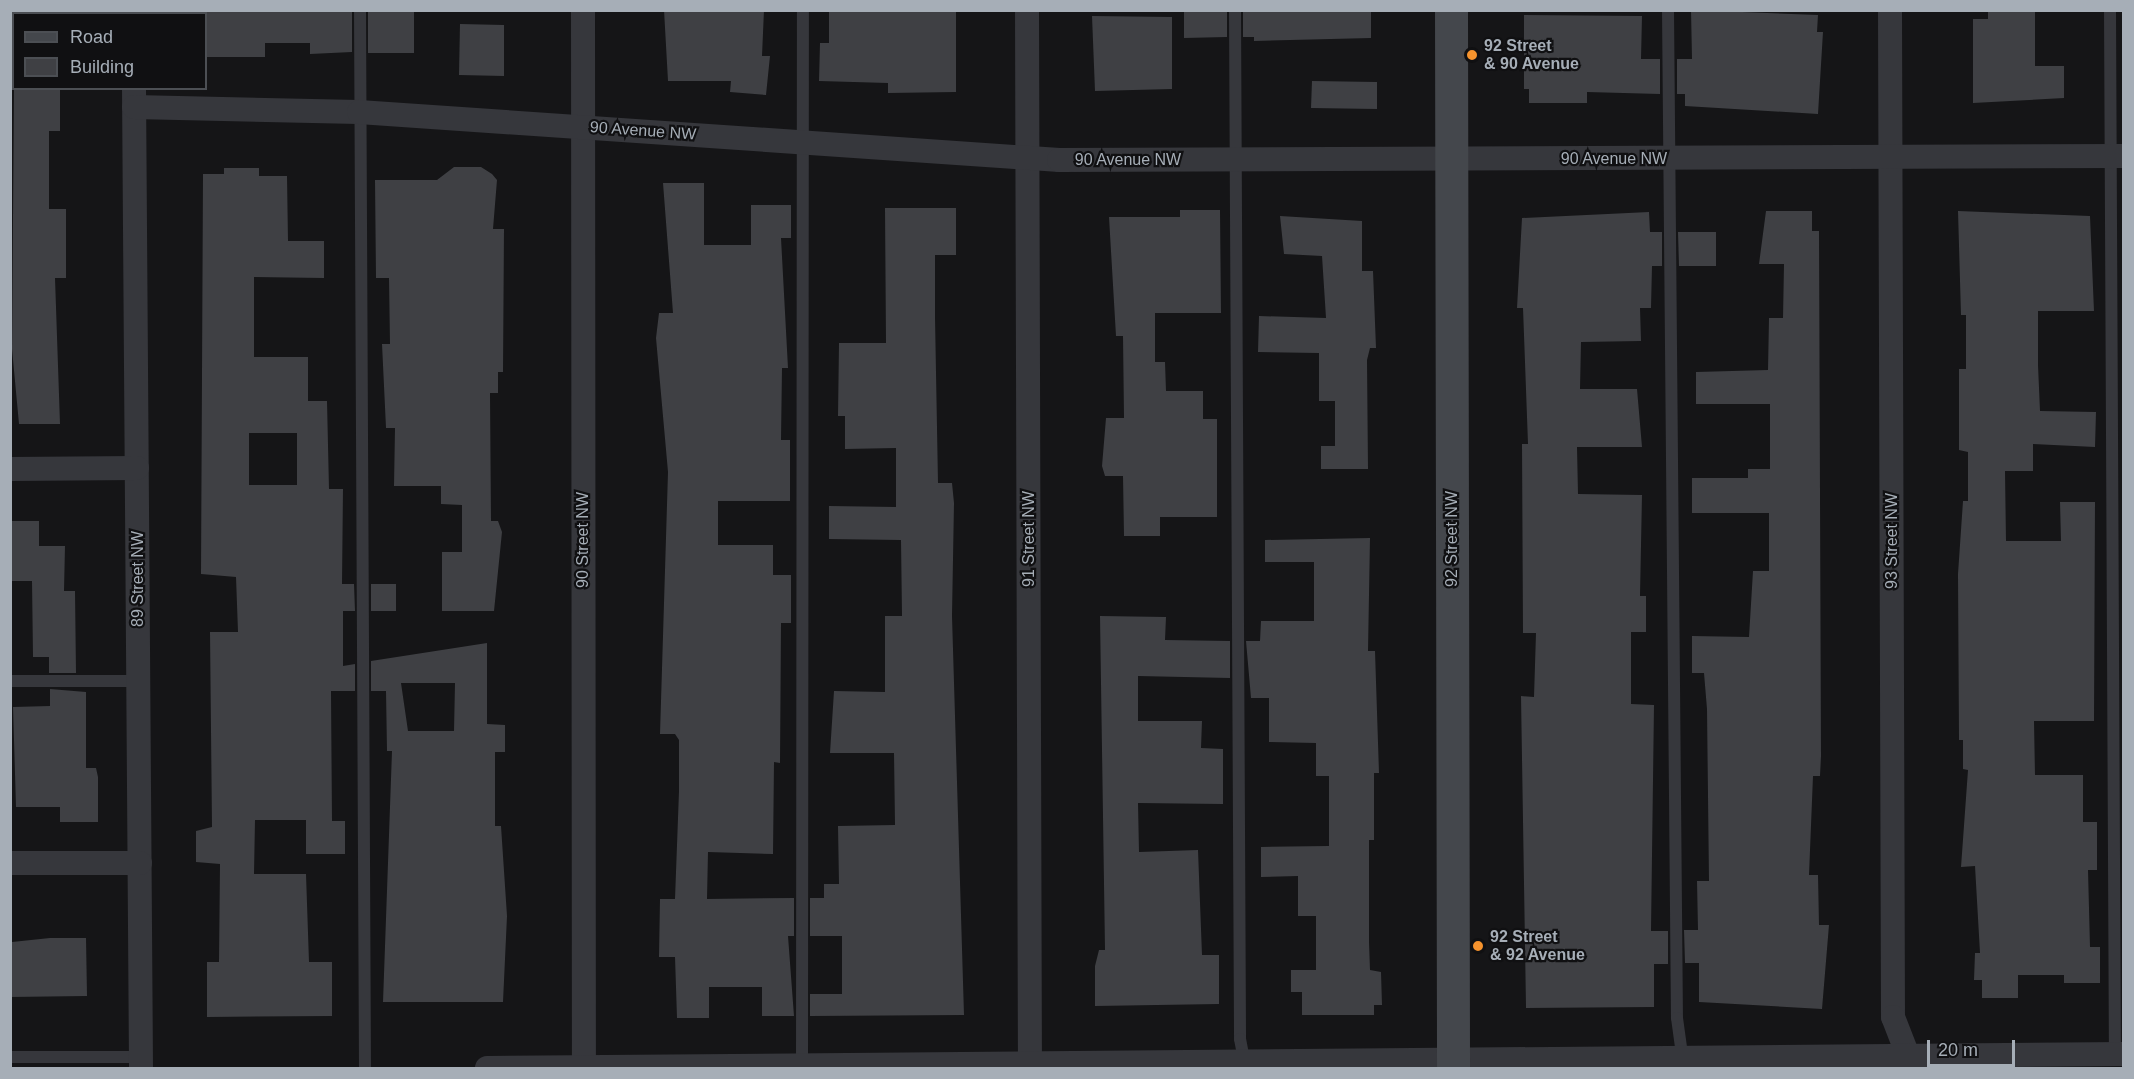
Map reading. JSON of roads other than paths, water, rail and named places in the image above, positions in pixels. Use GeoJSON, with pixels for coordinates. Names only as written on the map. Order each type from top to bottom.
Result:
{"type":"FeatureCollection","features":[{"type":"Feature","properties":{"kind":"street","name":"90 Street NW"},"geometry":{"type":"LineString","coordinates":[[583,10],[584,1068]]}},
{"type":"Feature","properties":{"kind":"street","name":"91 Street NW"},"geometry":{"type":"LineString","coordinates":[[1027,10],[1030,1066]]}},
{"type":"Feature","properties":{"kind":"street","name":"92 Street NW"},"geometry":{"type":"LineString","coordinates":[[1450,10],[1453,1064]]}},
{"type":"Feature","properties":{"kind":"street","name":"93 Street NW"},"geometry":{"type":"LineString","coordinates":[[1890,10],[1893,1017],[1910,1061]]}},
{"type":"Feature","properties":{"kind":"street","name":"90 Avenue NW"},"geometry":{"type":"LineString","coordinates":[[134,98],[583,126],[1028,159],[2117,156]]}},
{"type":"Feature","properties":{"kind":"street","name":"89 Street NW"},"geometry":{"type":"LineString","coordinates":[[134,98],[141,1063]]}},
{"type":"Feature","properties":{"kind":"street"},"geometry":{"type":"LineString","coordinates":[[10,469],[137,468]]}},
{"type":"Feature","properties":{"kind":"street"},"geometry":{"type":"LineString","coordinates":[[10,863],[140,863]]}},
{"type":"Feature","properties":{"kind":"street"},"geometry":{"type":"LineString","coordinates":[[487,1068],[1683,1063],[1910,1061],[2119,1054]]}},
{"type":"Feature","properties":{"kind":"lane"},"geometry":{"type":"LineString","coordinates":[[360,10],[365,1068]]}},
{"type":"Feature","properties":{"kind":"lane"},"geometry":{"type":"LineString","coordinates":[[802,1067],[803,10]]}},
{"type":"Feature","properties":{"kind":"lane"},"geometry":{"type":"LineString","coordinates":[[1235,10],[1245,1065]]}},
{"type":"Feature","properties":{"kind":"lane"},"geometry":{"type":"LineString","coordinates":[[1668,10],[1677,1018],[1683,1063]]}},
{"type":"Feature","properties":{"kind":"lane"},"geometry":{"type":"LineString","coordinates":[[2110,10],[2117,156],[2119,1054]]}},
{"type":"Feature","properties":{"kind":"lane"},"geometry":{"type":"LineString","coordinates":[[10,681],[138,681]]}},
{"type":"Feature","properties":{"kind":"lane"},"geometry":{"type":"LineString","coordinates":[[10,1057],[141,1063]]}},
{"type":"Feature","properties":{"kind":"place","name":"92 Street & 90 Avenue"},"geometry":{"type":"Point","coordinates":[1472,55]}},
{"type":"Feature","properties":{"kind":"place","name":"92 Street & 92 Avenue"},"geometry":{"type":"Point","coordinates":[1478,946]}}]}
